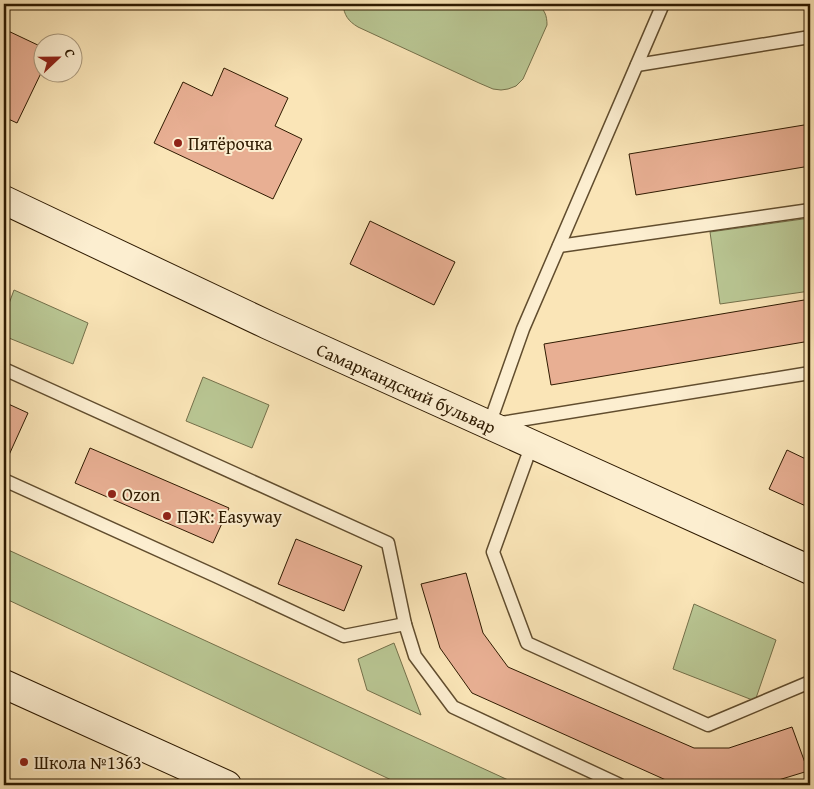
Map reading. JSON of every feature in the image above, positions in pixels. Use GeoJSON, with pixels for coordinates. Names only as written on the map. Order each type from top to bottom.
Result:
{"type":"FeatureCollection","features":[{"type":"Feature","properties":{"kind":"street","name":"Самаркандский бульвар"},"geometry":{"type":"LineString","coordinates":[[4,200],[268,324],[810,570]]}},
{"type":"Feature","properties":{"kind":"street"},"geometry":{"type":"LineString","coordinates":[[4,684],[226,785]]}},
{"type":"Feature","properties":{"kind":"lane"},"geometry":{"type":"LineString","coordinates":[[663,4],[523,329],[489,425],[810,373]]}},
{"type":"Feature","properties":{"kind":"lane"},"geometry":{"type":"LineString","coordinates":[[637,64],[810,37]]}},
{"type":"Feature","properties":{"kind":"lane"},"geometry":{"type":"LineString","coordinates":[[558,246],[810,210]]}},
{"type":"Feature","properties":{"kind":"lane"},"geometry":{"type":"LineString","coordinates":[[4,369],[388,543],[405,624],[415,656],[453,708],[620,785]]}},
{"type":"Feature","properties":{"kind":"lane"},"geometry":{"type":"LineString","coordinates":[[532,444],[493,552],[527,643],[708,725],[810,682]]}},
{"type":"Feature","properties":{"kind":"lane"},"geometry":{"type":"LineString","coordinates":[[4,480],[344,636],[405,624]]}},
{"type":"Feature","properties":{"kind":"green space"},"geometry":{"type":"Polygon","coordinates":[[[343,4],[536,4],[545,13],[547,25],[523,79],[516,86],[501,90],[479,83],[358,27],[347,17],[343,4]]]}},
{"type":"Feature","properties":{"kind":"green space"},"geometry":{"type":"Polygon","coordinates":[[[810,218],[810,291],[720,304],[710,232],[810,218]]]}},
{"type":"Feature","properties":{"kind":"green space"},"geometry":{"type":"Polygon","coordinates":[[[14,290],[88,323],[73,364],[4,336],[4,317],[14,290]]]}},
{"type":"Feature","properties":{"kind":"green space"},"geometry":{"type":"Polygon","coordinates":[[[203,377],[269,405],[252,448],[186,421],[203,377]]]}},
{"type":"Feature","properties":{"kind":"green space"},"geometry":{"type":"Polygon","coordinates":[[[4,548],[519,785],[402,785],[4,598],[4,548]]]}},
{"type":"Feature","properties":{"kind":"green space"},"geometry":{"type":"Polygon","coordinates":[[[694,604],[776,640],[755,701],[673,669],[694,604]]]}},
{"type":"Feature","properties":{"kind":"green space"},"geometry":{"type":"Polygon","coordinates":[[[394,643],[421,715],[367,690],[358,659],[394,643]]]}},
{"type":"Feature","properties":{"kind":"building"},"geometry":{"type":"Polygon","coordinates":[[[4,29],[32,42],[32,82],[37,82],[17,123],[4,117],[4,29]]]}},
{"type":"Feature","properties":{"kind":"building"},"geometry":{"type":"Polygon","coordinates":[[[224,68],[288,98],[275,126],[302,139],[273,199],[154,143],[183,82],[212,96],[224,68]]]}},
{"type":"Feature","properties":{"kind":"building"},"geometry":{"type":"Polygon","coordinates":[[[810,124],[810,166],[636,195],[629,154],[810,124]]]}},
{"type":"Feature","properties":{"kind":"building"},"geometry":{"type":"Polygon","coordinates":[[[370,221],[455,262],[434,305],[350,264],[370,221]]]}},
{"type":"Feature","properties":{"kind":"building"},"geometry":{"type":"Polygon","coordinates":[[[810,299],[810,341],[551,385],[544,344],[810,299]]]}},
{"type":"Feature","properties":{"kind":"building"},"geometry":{"type":"Polygon","coordinates":[[[4,402],[28,413],[4,466],[4,402]]]}},
{"type":"Feature","properties":{"kind":"building"},"geometry":{"type":"Polygon","coordinates":[[[90,448],[229,508],[213,543],[75,483],[90,448]]]}},
{"type":"Feature","properties":{"kind":"building"},"geometry":{"type":"Polygon","coordinates":[[[787,450],[810,461],[810,508],[769,489],[787,450]]]}},
{"type":"Feature","properties":{"kind":"building"},"geometry":{"type":"Polygon","coordinates":[[[296,539],[362,566],[344,611],[278,584],[296,539]]]}},
{"type":"Feature","properties":{"kind":"building"},"geometry":{"type":"Polygon","coordinates":[[[466,573],[483,633],[508,667],[694,748],[729,748],[792,727],[808,771],[762,785],[677,785],[472,693],[440,648],[421,584],[466,573]]]}},
{"type":"Feature","properties":{"kind":"place","name":"Пятёрочка"},"geometry":{"type":"Point","coordinates":[178,143]}},
{"type":"Feature","properties":{"kind":"place","name":"Ozon"},"geometry":{"type":"Point","coordinates":[112,494]}},
{"type":"Feature","properties":{"kind":"place","name":"ПЭК: Easyway"},"geometry":{"type":"Point","coordinates":[167,516]}},
{"type":"Feature","properties":{"kind":"place","name":"Школа №1363"},"geometry":{"type":"Point","coordinates":[24,762]}}]}
